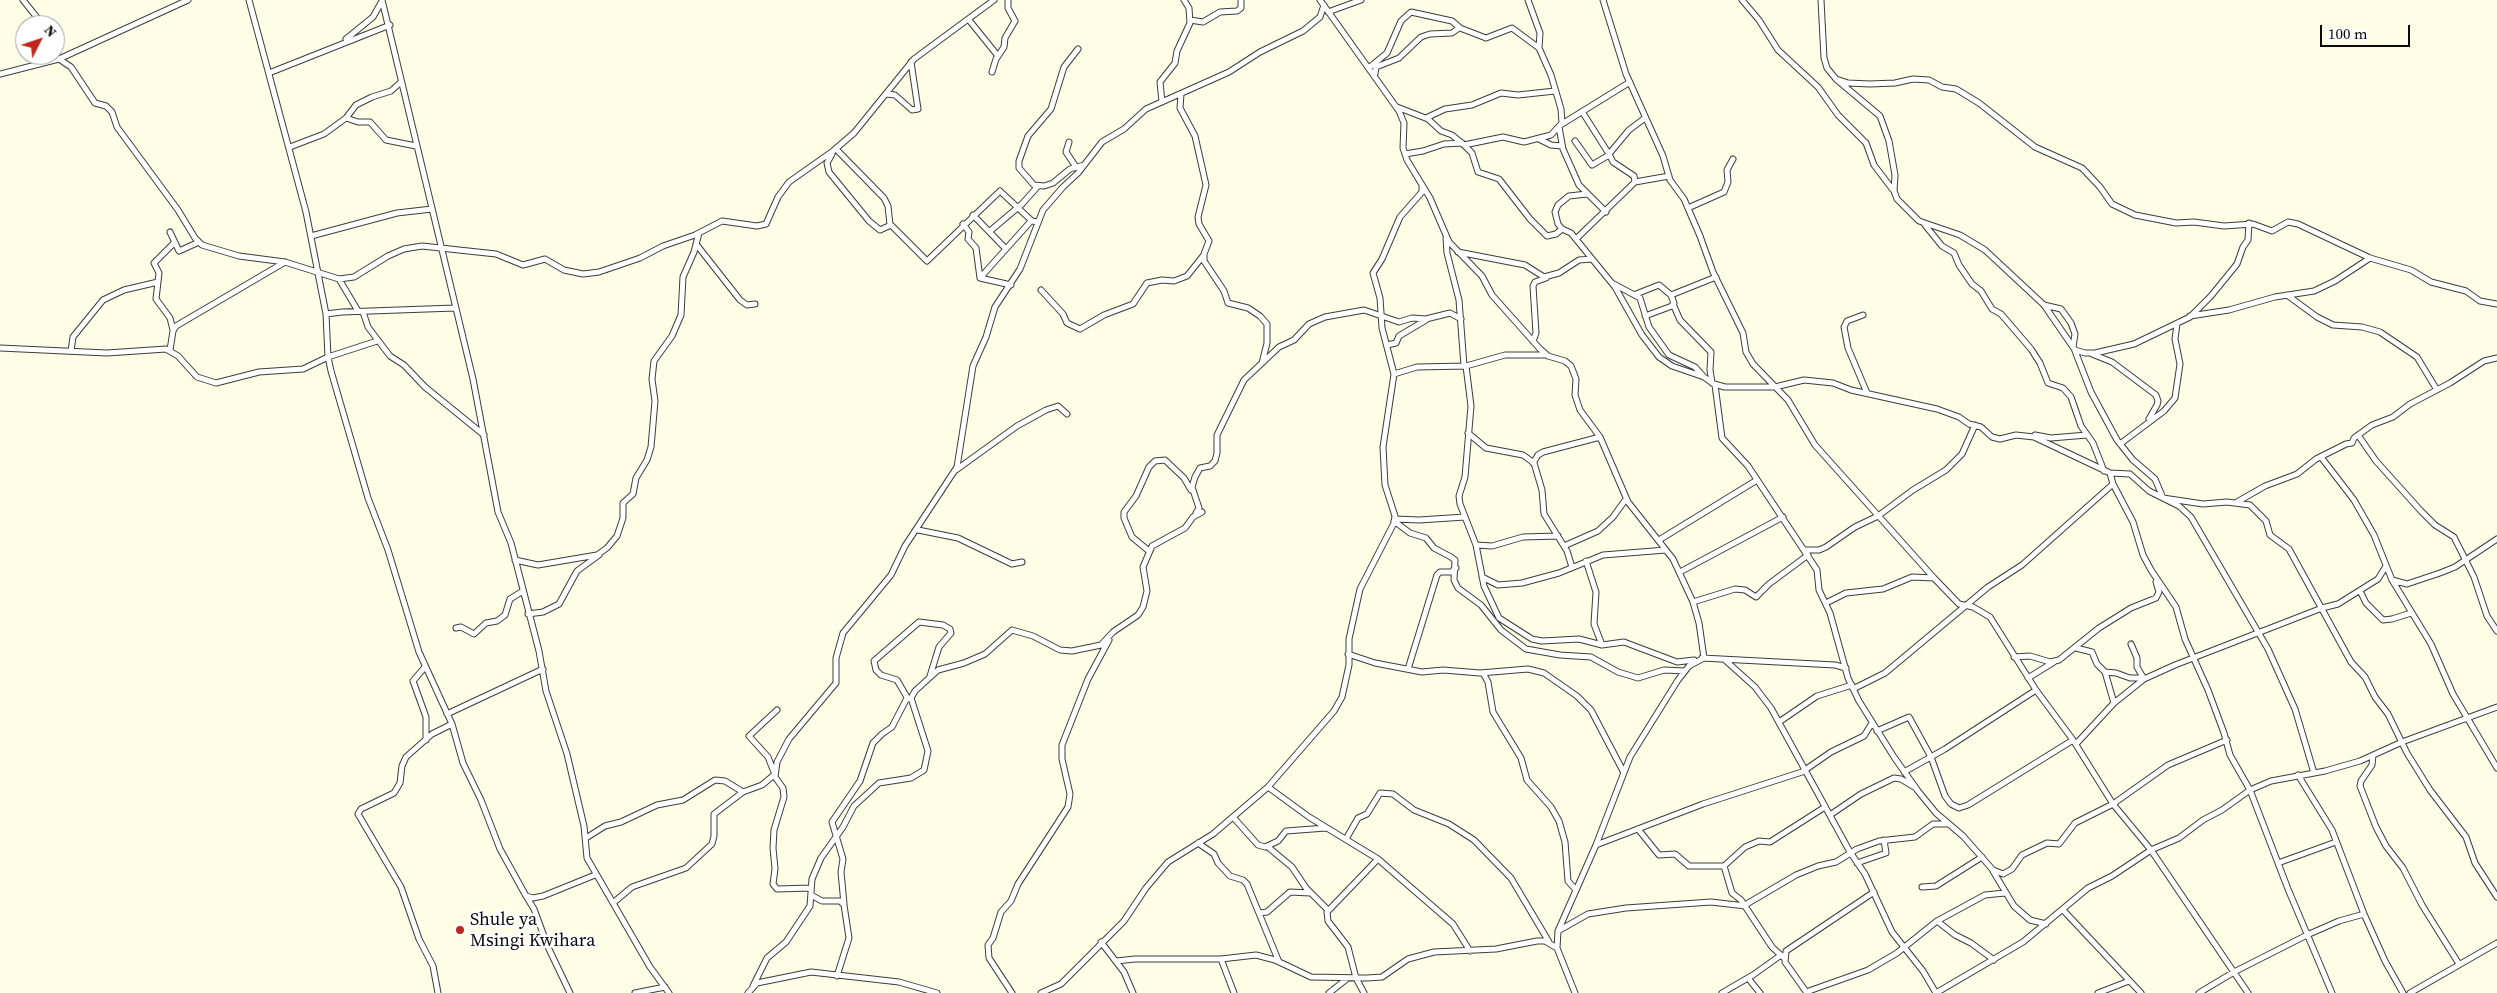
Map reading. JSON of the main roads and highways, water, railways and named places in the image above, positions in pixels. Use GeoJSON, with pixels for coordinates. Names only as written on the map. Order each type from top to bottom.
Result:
{"type":"FeatureCollection","features":[{"type":"Feature","properties":{"kind":"place","name":"Shule ya Msingi Kwihara"},"geometry":{"type":"Point","coordinates":[460,930]}}]}
